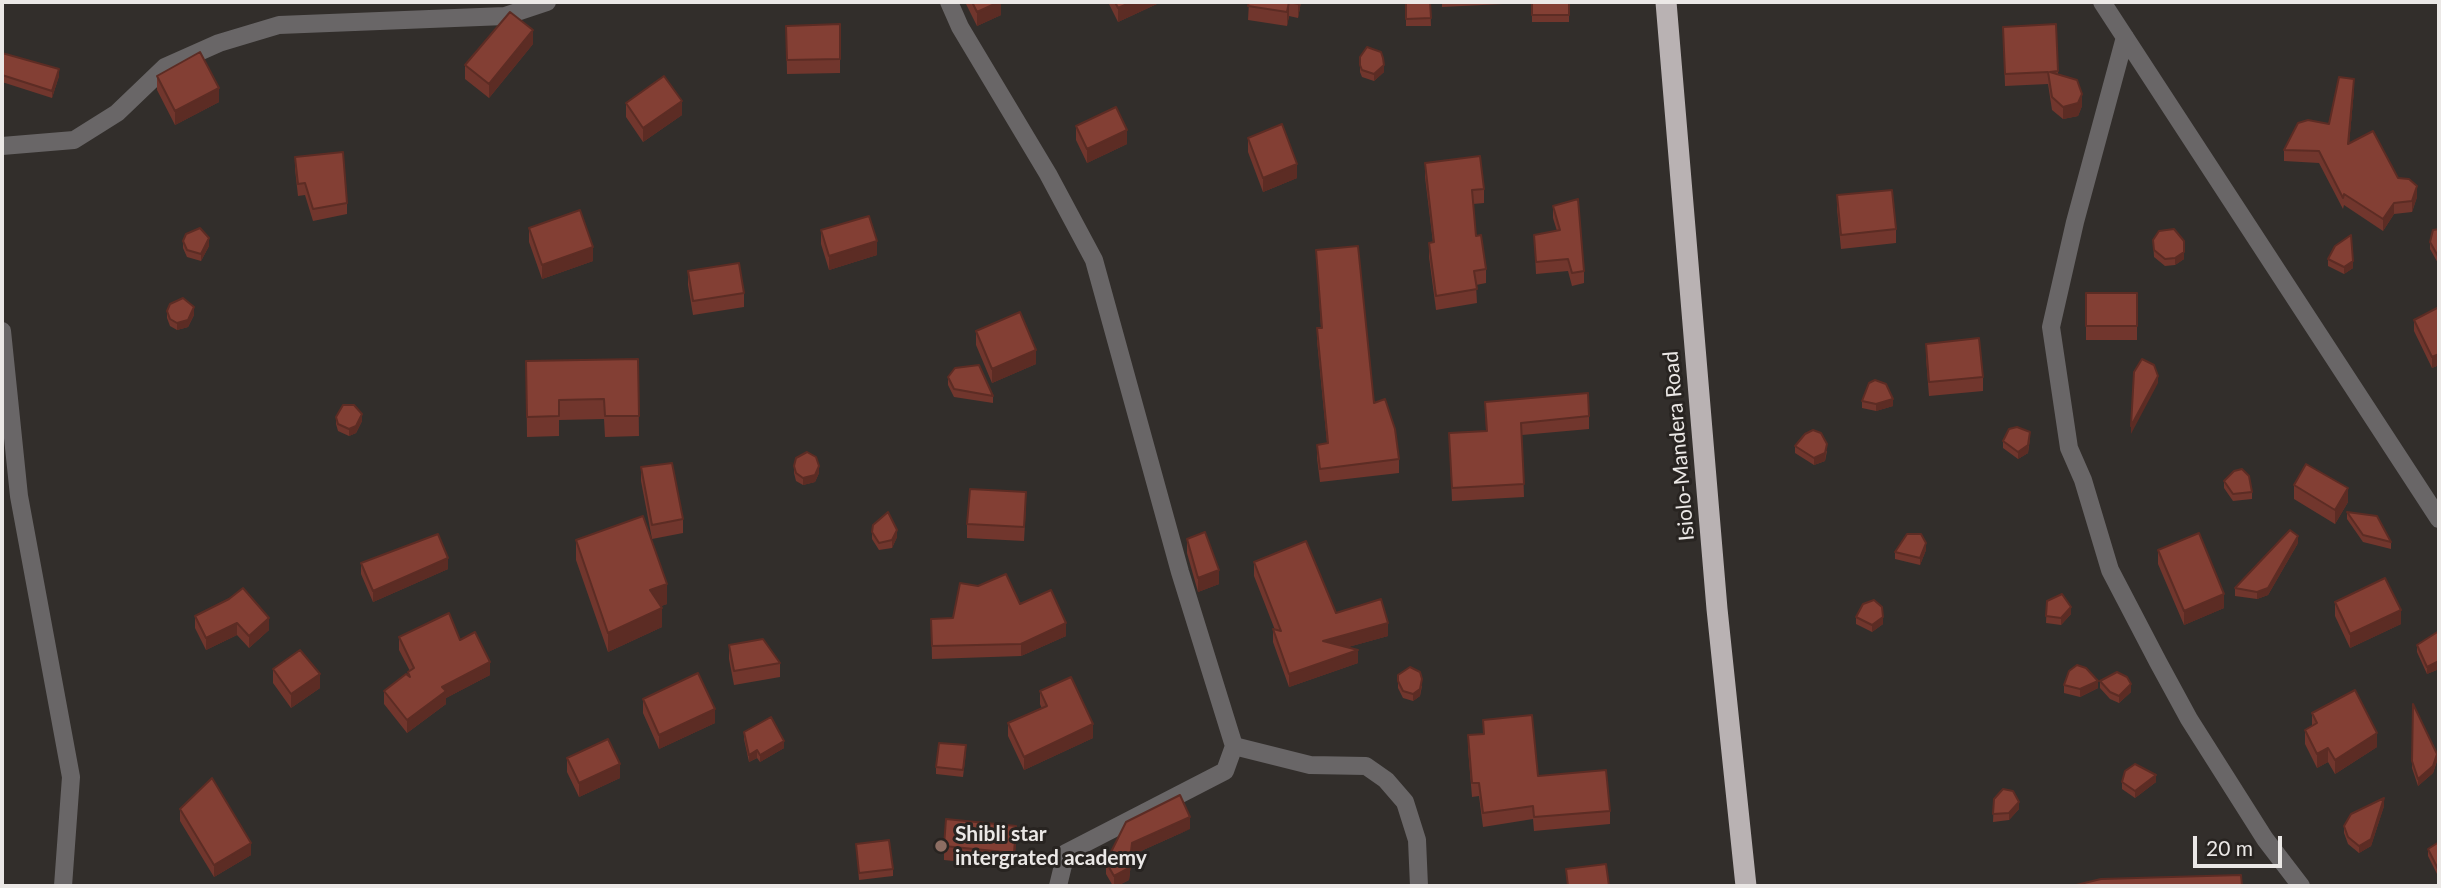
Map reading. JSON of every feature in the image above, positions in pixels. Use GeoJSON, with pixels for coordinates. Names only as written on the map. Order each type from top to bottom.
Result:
{"type":"FeatureCollection","features":[{"type":"Feature","properties":{"kind":"highway","name":"Isiolo-Mandera Road"},"geometry":{"type":"LineString","coordinates":[[1666,2],[1716,596],[1746,886]]}},
{"type":"Feature","properties":{"kind":"street"},"geometry":{"type":"LineString","coordinates":[[2,146],[74,140],[117,113],[165,67],[219,43],[279,25],[505,16],[547,2]]}},
{"type":"Feature","properties":{"kind":"street"},"geometry":{"type":"LineString","coordinates":[[949,2],[960,27],[1048,174],[1094,260],[1180,572],[1234,746],[1225,771],[1066,853],[1058,886]]}},
{"type":"Feature","properties":{"kind":"street"},"geometry":{"type":"LineString","coordinates":[[2102,2],[2439,519]]}},
{"type":"Feature","properties":{"kind":"street"},"geometry":{"type":"LineString","coordinates":[[2126,37],[2075,222],[2051,327],[2069,448],[2110,570],[2158,663],[2189,719],[2265,839],[2301,886]]}},
{"type":"Feature","properties":{"kind":"street"},"geometry":{"type":"LineString","coordinates":[[2,331],[19,496],[71,777],[63,886]]}},
{"type":"Feature","properties":{"kind":"street"},"geometry":{"type":"LineString","coordinates":[[1234,746],[1310,765],[1366,766],[1386,780],[1405,802],[1417,840],[1419,886]]}},
{"type":"Feature","properties":{"kind":"building"},"geometry":{"type":"Polygon","coordinates":[[[972,2],[999,2],[977,12],[972,2]]]}},
{"type":"Feature","properties":{"kind":"building"},"geometry":{"type":"Polygon","coordinates":[[[1115,2],[1132,2],[1118,8],[1115,2]]]}},
{"type":"Feature","properties":{"kind":"building"},"geometry":{"type":"Polygon","coordinates":[[[1249,2],[1289,2],[1287,12],[1248,6],[1249,2]]]}},
{"type":"Feature","properties":{"kind":"building"},"geometry":{"type":"Polygon","coordinates":[[[1406,2],[1430,2],[1431,18],[1406,19],[1406,2]]]}},
{"type":"Feature","properties":{"kind":"building"},"geometry":{"type":"Polygon","coordinates":[[[1532,2],[1569,2],[1569,15],[1532,15],[1532,2]]]}},
{"type":"Feature","properties":{"kind":"building"},"geometry":{"type":"Polygon","coordinates":[[[510,12],[533,30],[489,84],[465,65],[510,12]]]}},
{"type":"Feature","properties":{"kind":"building"},"geometry":{"type":"Polygon","coordinates":[[[840,24],[840,59],[787,60],[786,26],[840,24]]]}},
{"type":"Feature","properties":{"kind":"building"},"geometry":{"type":"Polygon","coordinates":[[[2056,24],[2058,71],[2050,72],[2077,80],[2082,94],[2078,103],[2063,107],[2052,97],[2048,72],[2005,74],[2003,27],[2056,24]]]}},
{"type":"Feature","properties":{"kind":"building"},"geometry":{"type":"Polygon","coordinates":[[[1367,47],[1381,52],[1383,58],[1384,65],[1374,74],[1362,70],[1360,65],[1360,57],[1367,47]]]}},
{"type":"Feature","properties":{"kind":"building"},"geometry":{"type":"Polygon","coordinates":[[[200,52],[219,88],[175,111],[157,76],[200,52]]]}},
{"type":"Feature","properties":{"kind":"building"},"geometry":{"type":"Polygon","coordinates":[[[2,53],[59,69],[52,91],[2,75],[2,53]]]}},
{"type":"Feature","properties":{"kind":"building"},"geometry":{"type":"Polygon","coordinates":[[[664,76],[682,101],[643,128],[626,103],[664,76]]]}},
{"type":"Feature","properties":{"kind":"building"},"geometry":{"type":"Polygon","coordinates":[[[2339,77],[2354,79],[2348,144],[2373,131],[2398,178],[2409,179],[2417,186],[2412,201],[2394,203],[2383,219],[2344,194],[2343,198],[2319,151],[2284,150],[2298,123],[2308,120],[2329,124],[2339,77]]]}},
{"type":"Feature","properties":{"kind":"building"},"geometry":{"type":"Polygon","coordinates":[[[1116,107],[1127,130],[1087,149],[1076,126],[1116,107]]]}},
{"type":"Feature","properties":{"kind":"building"},"geometry":{"type":"Polygon","coordinates":[[[1282,124],[1297,164],[1263,178],[1248,138],[1282,124]]]}},
{"type":"Feature","properties":{"kind":"building"},"geometry":{"type":"Polygon","coordinates":[[[343,152],[347,203],[313,209],[305,183],[298,184],[295,157],[343,152]]]}},
{"type":"Feature","properties":{"kind":"building"},"geometry":{"type":"Polygon","coordinates":[[[1480,156],[1484,189],[1472,190],[1476,236],[1481,235],[1486,269],[1474,271],[1477,289],[1436,296],[1429,243],[1434,242],[1425,163],[1480,156]]]}},
{"type":"Feature","properties":{"kind":"building"},"geometry":{"type":"Polygon","coordinates":[[[1892,190],[1896,229],[1841,235],[1837,195],[1892,190]]]}},
{"type":"Feature","properties":{"kind":"building"},"geometry":{"type":"Polygon","coordinates":[[[1578,199],[1584,271],[1572,273],[1568,259],[1536,262],[1534,235],[1560,230],[1553,206],[1578,199]]]}},
{"type":"Feature","properties":{"kind":"building"},"geometry":{"type":"Polygon","coordinates":[[[580,210],[593,247],[542,265],[529,228],[580,210]]]}},
{"type":"Feature","properties":{"kind":"building"},"geometry":{"type":"Polygon","coordinates":[[[869,216],[877,241],[829,256],[821,230],[869,216]]]}},
{"type":"Feature","properties":{"kind":"building"},"geometry":{"type":"Polygon","coordinates":[[[200,228],[209,238],[201,254],[187,250],[183,241],[186,234],[200,228]]]}},
{"type":"Feature","properties":{"kind":"building"},"geometry":{"type":"Polygon","coordinates":[[[2174,229],[2184,241],[2184,252],[2175,258],[2165,259],[2154,250],[2153,240],[2159,231],[2174,229]]]}},
{"type":"Feature","properties":{"kind":"building"},"geometry":{"type":"Polygon","coordinates":[[[2439,229],[2439,258],[2430,242],[2433,230],[2439,229]]]}},
{"type":"Feature","properties":{"kind":"building"},"geometry":{"type":"Polygon","coordinates":[[[2351,235],[2353,261],[2344,267],[2328,259],[2335,246],[2351,235]]]}},
{"type":"Feature","properties":{"kind":"building"},"geometry":{"type":"Polygon","coordinates":[[[1358,246],[1374,403],[1385,399],[1395,429],[1399,459],[1320,469],[1317,445],[1328,443],[1317,328],[1322,328],[1316,250],[1358,246]]]}},
{"type":"Feature","properties":{"kind":"building"},"geometry":{"type":"Polygon","coordinates":[[[739,263],[744,293],[693,301],[688,271],[739,263]]]}},
{"type":"Feature","properties":{"kind":"building"},"geometry":{"type":"Polygon","coordinates":[[[2086,293],[2137,293],[2137,326],[2086,326],[2086,293]]]}},
{"type":"Feature","properties":{"kind":"building"},"geometry":{"type":"Polygon","coordinates":[[[183,298],[194,307],[188,320],[177,323],[170,319],[167,311],[170,304],[183,298]]]}},
{"type":"Feature","properties":{"kind":"building"},"geometry":{"type":"Polygon","coordinates":[[[2439,307],[2439,354],[2432,357],[2414,320],[2439,307]]]}},
{"type":"Feature","properties":{"kind":"building"},"geometry":{"type":"Polygon","coordinates":[[[1020,312],[1036,350],[992,369],[976,331],[1020,312]]]}},
{"type":"Feature","properties":{"kind":"building"},"geometry":{"type":"Polygon","coordinates":[[[1979,338],[1983,377],[1929,382],[1926,344],[1979,338]]]}},
{"type":"Feature","properties":{"kind":"building"},"geometry":{"type":"Polygon","coordinates":[[[638,359],[639,416],[605,416],[604,399],[559,400],[559,416],[527,417],[526,361],[638,359]]]}},
{"type":"Feature","properties":{"kind":"building"},"geometry":{"type":"Polygon","coordinates":[[[2142,359],[2154,365],[2158,376],[2131,426],[2134,372],[2142,359]]]}},
{"type":"Feature","properties":{"kind":"building"},"geometry":{"type":"Polygon","coordinates":[[[979,365],[993,396],[954,389],[948,377],[955,368],[979,365]]]}},
{"type":"Feature","properties":{"kind":"building"},"geometry":{"type":"Polygon","coordinates":[[[1875,380],[1886,384],[1893,399],[1876,404],[1862,401],[1869,383],[1875,380]]]}},
{"type":"Feature","properties":{"kind":"building"},"geometry":{"type":"Polygon","coordinates":[[[1588,393],[1589,416],[1521,423],[1524,484],[1452,488],[1449,433],[1487,431],[1485,402],[1588,393]]]}},
{"type":"Feature","properties":{"kind":"building"},"geometry":{"type":"Polygon","coordinates":[[[343,405],[354,405],[362,414],[356,426],[349,429],[338,424],[336,417],[343,405]]]}},
{"type":"Feature","properties":{"kind":"building"},"geometry":{"type":"Polygon","coordinates":[[[2017,427],[2030,432],[2028,445],[2018,452],[2003,441],[2009,429],[2017,427]]]}},
{"type":"Feature","properties":{"kind":"building"},"geometry":{"type":"Polygon","coordinates":[[[1813,430],[1821,433],[1827,444],[1825,453],[1814,458],[1795,446],[1805,434],[1813,430]]]}},
{"type":"Feature","properties":{"kind":"building"},"geometry":{"type":"Polygon","coordinates":[[[807,452],[816,457],[819,466],[815,475],[803,478],[796,473],[794,466],[796,458],[807,452]]]}},
{"type":"Feature","properties":{"kind":"building"},"geometry":{"type":"Polygon","coordinates":[[[672,463],[683,519],[652,525],[641,467],[672,463]]]}},
{"type":"Feature","properties":{"kind":"building"},"geometry":{"type":"Polygon","coordinates":[[[2306,464],[2348,488],[2335,510],[2294,485],[2306,464]]]}},
{"type":"Feature","properties":{"kind":"building"},"geometry":{"type":"Polygon","coordinates":[[[2242,469],[2249,476],[2252,492],[2233,494],[2224,481],[2234,471],[2242,469]]]}},
{"type":"Feature","properties":{"kind":"building"},"geometry":{"type":"Polygon","coordinates":[[[970,489],[1026,492],[1024,527],[967,524],[970,489]]]}},
{"type":"Feature","properties":{"kind":"building"},"geometry":{"type":"Polygon","coordinates":[[[888,512],[897,530],[892,540],[879,543],[872,532],[873,525],[888,512]]]}},
{"type":"Feature","properties":{"kind":"building"},"geometry":{"type":"Polygon","coordinates":[[[2347,512],[2377,516],[2391,542],[2363,535],[2347,512]]]}},
{"type":"Feature","properties":{"kind":"building"},"geometry":{"type":"Polygon","coordinates":[[[643,516],[667,584],[650,590],[662,608],[608,633],[576,540],[643,516]]]}},
{"type":"Feature","properties":{"kind":"building"},"geometry":{"type":"Polygon","coordinates":[[[2290,530],[2298,536],[2268,588],[2257,592],[2235,588],[2290,530]]]}},
{"type":"Feature","properties":{"kind":"building"},"geometry":{"type":"Polygon","coordinates":[[[1205,532],[1219,570],[1198,578],[1187,539],[1205,532]]]}},
{"type":"Feature","properties":{"kind":"building"},"geometry":{"type":"Polygon","coordinates":[[[2199,533],[2224,594],[2184,611],[2158,550],[2199,533]]]}},
{"type":"Feature","properties":{"kind":"building"},"geometry":{"type":"Polygon","coordinates":[[[438,534],[448,558],[373,591],[361,563],[438,534]]]}},
{"type":"Feature","properties":{"kind":"building"},"geometry":{"type":"Polygon","coordinates":[[[1907,534],[1921,534],[1926,543],[1920,558],[1895,552],[1907,534]]]}},
{"type":"Feature","properties":{"kind":"building"},"geometry":{"type":"Polygon","coordinates":[[[1306,541],[1336,613],[1381,599],[1388,623],[1323,641],[1358,650],[1289,674],[1273,629],[1281,631],[1254,562],[1306,541]]]}},
{"type":"Feature","properties":{"kind":"building"},"geometry":{"type":"Polygon","coordinates":[[[1006,574],[1020,604],[1051,590],[1066,623],[1021,644],[932,646],[931,619],[953,618],[960,583],[978,586],[1006,574]]]}},
{"type":"Feature","properties":{"kind":"building"},"geometry":{"type":"Polygon","coordinates":[[[2385,578],[2401,610],[2350,634],[2335,602],[2385,578]]]}},
{"type":"Feature","properties":{"kind":"building"},"geometry":{"type":"Polygon","coordinates":[[[243,588],[269,618],[249,636],[237,623],[206,638],[195,616],[229,599],[243,588]]]}},
{"type":"Feature","properties":{"kind":"building"},"geometry":{"type":"Polygon","coordinates":[[[2062,594],[2071,607],[2061,618],[2046,616],[2047,601],[2062,594]]]}},
{"type":"Feature","properties":{"kind":"building"},"geometry":{"type":"Polygon","coordinates":[[[1874,600],[1882,607],[1883,617],[1872,625],[1856,617],[1863,604],[1874,600]]]}},
{"type":"Feature","properties":{"kind":"building"},"geometry":{"type":"Polygon","coordinates":[[[449,613],[460,640],[475,632],[490,662],[442,687],[446,691],[407,720],[384,691],[406,674],[410,677],[408,672],[414,668],[399,637],[449,613]]]}},
{"type":"Feature","properties":{"kind":"building"},"geometry":{"type":"Polygon","coordinates":[[[2439,631],[2439,661],[2427,667],[2417,645],[2439,631]]]}},
{"type":"Feature","properties":{"kind":"building"},"geometry":{"type":"Polygon","coordinates":[[[763,639],[780,663],[734,671],[729,645],[763,639]]]}},
{"type":"Feature","properties":{"kind":"building"},"geometry":{"type":"Polygon","coordinates":[[[300,650],[320,674],[291,694],[273,669],[300,650]]]}},
{"type":"Feature","properties":{"kind":"building"},"geometry":{"type":"Polygon","coordinates":[[[2077,665],[2086,668],[2098,681],[2080,689],[2064,685],[2069,671],[2077,665]]]}},
{"type":"Feature","properties":{"kind":"building"},"geometry":{"type":"Polygon","coordinates":[[[1410,667],[1420,672],[1422,679],[1420,689],[1413,694],[1403,691],[1398,681],[1398,675],[1410,667]]]}},
{"type":"Feature","properties":{"kind":"building"},"geometry":{"type":"Polygon","coordinates":[[[2117,672],[2127,677],[2131,684],[2119,696],[2110,692],[2100,681],[2117,672]]]}},
{"type":"Feature","properties":{"kind":"building"},"geometry":{"type":"Polygon","coordinates":[[[698,673],[715,709],[659,735],[643,699],[698,673]]]}},
{"type":"Feature","properties":{"kind":"building"},"geometry":{"type":"Polygon","coordinates":[[[1071,677],[1093,724],[1024,757],[1008,723],[1047,706],[1040,691],[1071,677]]]}},
{"type":"Feature","properties":{"kind":"building"},"geometry":{"type":"Polygon","coordinates":[[[2355,690],[2377,733],[2335,760],[2328,748],[2317,754],[2305,730],[2317,723],[2312,713],[2355,690]]]}},
{"type":"Feature","properties":{"kind":"building"},"geometry":{"type":"Polygon","coordinates":[[[2413,704],[2437,754],[2433,766],[2418,779],[2412,761],[2413,704]]]}},
{"type":"Feature","properties":{"kind":"building"},"geometry":{"type":"Polygon","coordinates":[[[1532,715],[1538,776],[1606,770],[1610,811],[1534,817],[1533,806],[1483,813],[1479,783],[1472,783],[1468,735],[1484,734],[1483,720],[1532,715]]]}},
{"type":"Feature","properties":{"kind":"building"},"geometry":{"type":"Polygon","coordinates":[[[771,717],[784,741],[760,755],[757,750],[749,755],[744,732],[771,717]]]}},
{"type":"Feature","properties":{"kind":"building"},"geometry":{"type":"Polygon","coordinates":[[[608,739],[620,764],[579,783],[567,758],[608,739]]]}},
{"type":"Feature","properties":{"kind":"building"},"geometry":{"type":"Polygon","coordinates":[[[939,743],[966,745],[963,770],[936,767],[939,743]]]}},
{"type":"Feature","properties":{"kind":"building"},"geometry":{"type":"Polygon","coordinates":[[[2135,764],[2156,775],[2135,791],[2122,782],[2125,771],[2135,764]]]}},
{"type":"Feature","properties":{"kind":"building"},"geometry":{"type":"Polygon","coordinates":[[[212,778],[251,843],[214,865],[180,809],[212,778]]]}},
{"type":"Feature","properties":{"kind":"building"},"geometry":{"type":"Polygon","coordinates":[[[2003,789],[2013,791],[2019,802],[2009,813],[1993,814],[1994,799],[2003,789]]]}},
{"type":"Feature","properties":{"kind":"building"},"geometry":{"type":"Polygon","coordinates":[[[1180,795],[1190,817],[1132,843],[1129,868],[1114,876],[1106,862],[1126,822],[1180,795]]]}},
{"type":"Feature","properties":{"kind":"building"},"geometry":{"type":"Polygon","coordinates":[[[2384,798],[2371,839],[2359,846],[2348,837],[2344,826],[2351,814],[2384,798]]]}},
{"type":"Feature","properties":{"kind":"building"},"geometry":{"type":"Polygon","coordinates":[[[946,819],[1016,826],[1014,853],[944,846],[946,819]]]}},
{"type":"Feature","properties":{"kind":"building"},"geometry":{"type":"Polygon","coordinates":[[[889,840],[893,869],[859,873],[856,844],[889,840]]]}},
{"type":"Feature","properties":{"kind":"building"},"geometry":{"type":"Polygon","coordinates":[[[2439,842],[2439,871],[2428,849],[2439,842]]]}},
{"type":"Feature","properties":{"kind":"building"},"geometry":{"type":"Polygon","coordinates":[[[1606,864],[1609,886],[1568,886],[1566,869],[1606,864]]]}},
{"type":"Feature","properties":{"kind":"building"},"geometry":{"type":"Polygon","coordinates":[[[2241,875],[2242,886],[2072,886],[2101,879],[2241,875]]]}},
{"type":"Feature","properties":{"kind":"place","name":"Shibli star intergrated academy"},"geometry":{"type":"Point","coordinates":[941,846]}}]}
